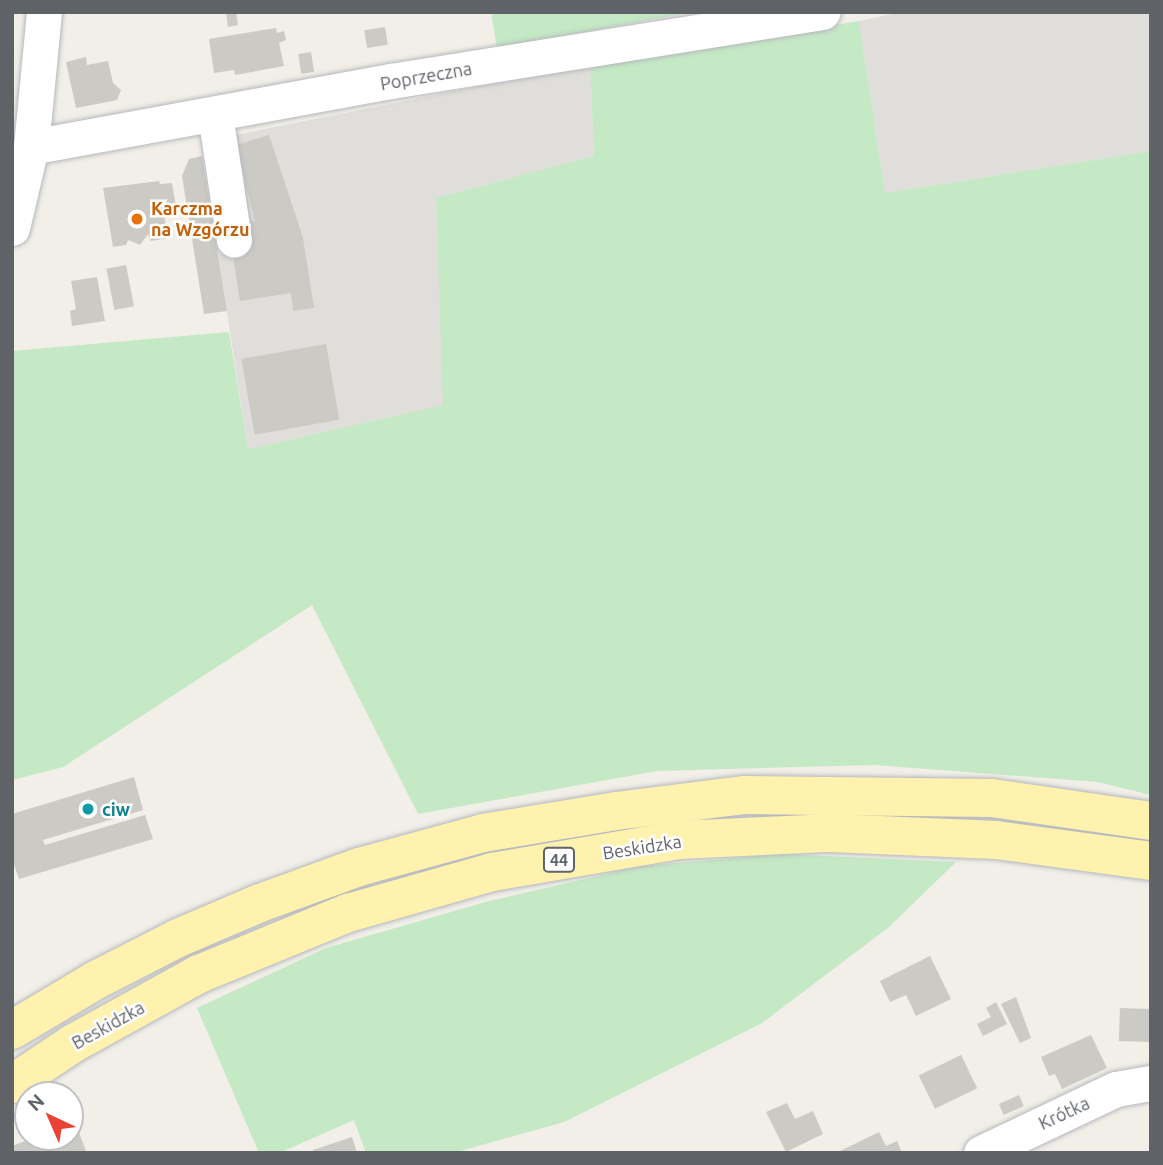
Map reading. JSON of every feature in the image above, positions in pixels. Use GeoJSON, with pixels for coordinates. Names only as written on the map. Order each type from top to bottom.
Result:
{"type":"FeatureCollection","features":[{"type":"Feature","properties":{"kind":"main road","name":"44"},"geometry":{"type":"LineString","coordinates":[[12,1030],[96,980],[178,938],[260,903],[359,867],[483,832],[616,811],[745,795],[992,798],[1151,821]]}},
{"type":"Feature","properties":{"kind":"main road","name":"Beskidzka"},"geometry":{"type":"LineString","coordinates":[[12,1084],[74,1043],[198,974],[348,913],[492,872],[679,840],[830,833],[996,840],[1151,861]]}},
{"type":"Feature","properties":{"kind":"street"},"geometry":{"type":"LineString","coordinates":[[12,228],[31,147],[44,12]]}},
{"type":"Feature","properties":{"kind":"street","name":"Poprzeczna"},"geometry":{"type":"LineString","coordinates":[[31,147],[405,79],[823,12]]}},
{"type":"Feature","properties":{"kind":"street"},"geometry":{"type":"LineString","coordinates":[[215,114],[234,240]]}},
{"type":"Feature","properties":{"kind":"street","name":"Krótka"},"geometry":{"type":"LineString","coordinates":[[981,1153],[1116,1089],[1151,1083]]}},
{"type":"Feature","properties":{"kind":"shaded area"},"geometry":{"type":"Polygon","coordinates":[[[902,12],[1151,12],[1151,151],[885,193],[859,21],[902,12]]]}},
{"type":"Feature","properties":{"kind":"shaded area"},"geometry":{"type":"Polygon","coordinates":[[[590,64],[594,156],[436,198],[444,405],[248,449],[201,142],[590,64]]]}},
{"type":"Feature","properties":{"kind":"green space"},"geometry":{"type":"Polygon","coordinates":[[[491,12],[693,12],[497,48],[491,12]]]}},
{"type":"Feature","properties":{"kind":"green space"},"geometry":{"type":"Polygon","coordinates":[[[859,21],[885,193],[1151,151],[1151,795],[1098,782],[875,765],[657,771],[418,814],[312,605],[63,767],[12,780],[12,351],[229,332],[248,449],[443,405],[436,198],[594,156],[590,64],[859,21]]]}},
{"type":"Feature","properties":{"kind":"green space"},"geometry":{"type":"Polygon","coordinates":[[[781,854],[956,862],[889,927],[762,1023],[564,1122],[453,1153],[366,1153],[354,1120],[279,1153],[259,1153],[197,1008],[326,948],[489,901],[641,866],[781,854]]]}},
{"type":"Feature","properties":{"kind":"building"},"geometry":{"type":"Polygon","coordinates":[[[226,12],[236,12],[238,25],[228,27],[226,12]]]}},
{"type":"Feature","properties":{"kind":"building"},"geometry":{"type":"Polygon","coordinates":[[[385,27],[388,45],[367,48],[364,30],[385,27]]]}},
{"type":"Feature","properties":{"kind":"building"},"geometry":{"type":"Polygon","coordinates":[[[276,28],[277,33],[284,31],[286,40],[279,43],[284,66],[235,75],[234,70],[214,73],[209,39],[276,28]]]}},
{"type":"Feature","properties":{"kind":"building"},"geometry":{"type":"Polygon","coordinates":[[[311,52],[314,72],[301,74],[298,54],[311,52]]]}},
{"type":"Feature","properties":{"kind":"building"},"geometry":{"type":"Polygon","coordinates":[[[86,57],[87,65],[108,61],[113,83],[121,90],[117,100],[76,108],[66,62],[86,57]]]}},
{"type":"Feature","properties":{"kind":"building"},"geometry":{"type":"Polygon","coordinates":[[[269,135],[303,238],[314,308],[293,311],[291,293],[240,301],[232,250],[245,222],[255,221],[236,145],[269,135]]]}},
{"type":"Feature","properties":{"kind":"building"},"geometry":{"type":"Polygon","coordinates":[[[202,156],[227,311],[204,314],[182,176],[189,159],[202,156]]]}},
{"type":"Feature","properties":{"kind":"building","name":"Karczma na Wzgórzu"},"geometry":{"type":"Polygon","coordinates":[[[159,181],[160,184],[172,183],[176,207],[163,209],[168,238],[151,241],[148,234],[140,245],[128,240],[126,245],[113,247],[103,188],[159,181]]]}},
{"type":"Feature","properties":{"kind":"building"},"geometry":{"type":"Polygon","coordinates":[[[126,265],[134,306],[114,310],[106,269],[126,265]]]}},
{"type":"Feature","properties":{"kind":"building"},"geometry":{"type":"Polygon","coordinates":[[[97,277],[105,321],[72,326],[70,311],[76,309],[71,281],[97,277]]]}},
{"type":"Feature","properties":{"kind":"building"},"geometry":{"type":"Polygon","coordinates":[[[326,344],[339,420],[255,435],[241,359],[326,344]]]}},
{"type":"Feature","properties":{"kind":"building"},"geometry":{"type":"Polygon","coordinates":[[[134,777],[143,810],[43,840],[45,845],[145,815],[153,839],[19,879],[12,859],[12,814],[134,777]]]}},
{"type":"Feature","properties":{"kind":"building"},"geometry":{"type":"Polygon","coordinates":[[[930,956],[951,999],[916,1016],[906,995],[890,1002],[880,981],[930,956]]]}},
{"type":"Feature","properties":{"kind":"building"},"geometry":{"type":"Polygon","coordinates":[[[1016,997],[1031,1038],[1020,1043],[1001,1004],[1016,997]]]}},
{"type":"Feature","properties":{"kind":"building"},"geometry":{"type":"Polygon","coordinates":[[[996,1002],[1007,1024],[983,1036],[977,1024],[991,1017],[986,1008],[996,1002]]]}},
{"type":"Feature","properties":{"kind":"building"},"geometry":{"type":"Polygon","coordinates":[[[1120,1008],[1151,1009],[1150,1042],[1119,1041],[1120,1008]]]}},
{"type":"Feature","properties":{"kind":"building"},"geometry":{"type":"Polygon","coordinates":[[[1091,1035],[1107,1068],[1062,1089],[1055,1074],[1049,1076],[1041,1057],[1091,1035]]]}},
{"type":"Feature","properties":{"kind":"building"},"geometry":{"type":"Polygon","coordinates":[[[961,1055],[977,1088],[935,1109],[919,1076],[961,1055]]]}},
{"type":"Feature","properties":{"kind":"building"},"geometry":{"type":"Polygon","coordinates":[[[1019,1095],[1024,1106],[1004,1115],[999,1104],[1019,1095]]]}},
{"type":"Feature","properties":{"kind":"building"},"geometry":{"type":"Polygon","coordinates":[[[787,1103],[795,1119],[813,1111],[823,1134],[786,1152],[766,1112],[787,1103]]]}},
{"type":"Feature","properties":{"kind":"building"},"geometry":{"type":"Polygon","coordinates":[[[879,1132],[886,1146],[897,1141],[902,1153],[836,1153],[879,1132]]]}},
{"type":"Feature","properties":{"kind":"building"},"geometry":{"type":"Polygon","coordinates":[[[352,1137],[357,1153],[314,1153],[313,1150],[352,1137]]]}},
{"type":"Feature","properties":{"kind":"building"},"geometry":{"type":"Polygon","coordinates":[[[14,1145],[14,1151],[84,1151],[84,1146],[86,1151],[12,1153],[14,1145]]]}},
{"type":"Feature","properties":{"kind":"place","name":"Karczma na Wzgórzu"},"geometry":{"type":"Point","coordinates":[137,219]}},
{"type":"Feature","properties":{"kind":"place","name":"ciw"},"geometry":{"type":"Point","coordinates":[88,809]}}]}
